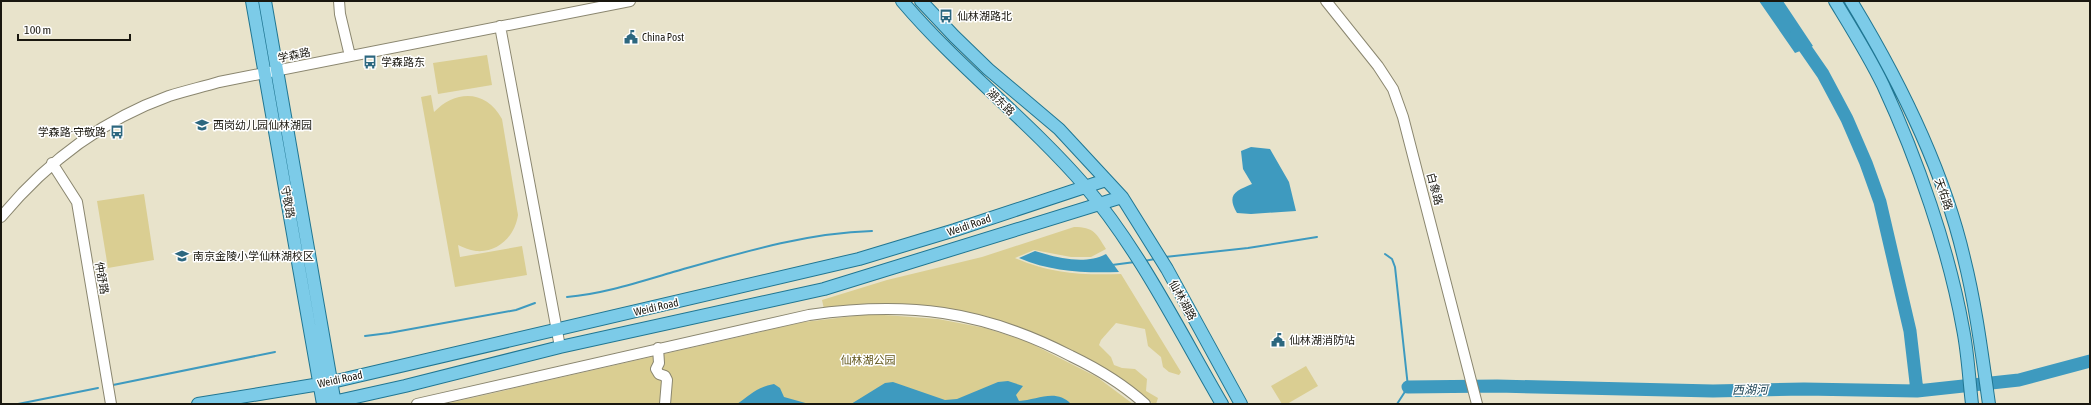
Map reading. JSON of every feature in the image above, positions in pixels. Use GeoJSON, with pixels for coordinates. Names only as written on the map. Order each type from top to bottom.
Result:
{"type":"FeatureCollection","features":[{"type":"Feature","properties":{"kind":"main road","name":"守敬路"},"geometry":{"type":"LineString","coordinates":[[252,1],[326,383]]}},
{"type":"Feature","properties":{"kind":"main road","name":"守敬路"},"geometry":{"type":"LineString","coordinates":[[265,1],[278,71],[329,404]]}},
{"type":"Feature","properties":{"kind":"main road","name":"湖东路"},"geometry":{"type":"LineString","coordinates":[[902,1],[954,56],[1057,156],[1099,204]]}},
{"type":"Feature","properties":{"kind":"main road","name":"湖东路"},"geometry":{"type":"LineString","coordinates":[[921,1],[982,64],[1059,129],[1122,198]]}},
{"type":"Feature","properties":{"kind":"main road","name":"天佑路"},"geometry":{"type":"LineString","coordinates":[[1835,1],[1882,84],[1901,126],[1926,195],[1950,271],[1966,347],[1972,404]]}},
{"type":"Feature","properties":{"kind":"main road","name":"天佑路"},"geometry":{"type":"LineString","coordinates":[[1852,1],[1898,83],[1943,188],[1964,257],[1989,404]]}},
{"type":"Feature","properties":{"kind":"main road","name":"Weidi Road"},"geometry":{"type":"LineString","coordinates":[[198,404],[326,383],[859,259],[954,230],[1106,180]]}},
{"type":"Feature","properties":{"kind":"main road","name":"Weidi Road"},"geometry":{"type":"LineString","coordinates":[[329,404],[560,347],[824,288],[1122,198]]}},
{"type":"Feature","properties":{"kind":"main road","name":"仙林湖路"},"geometry":{"type":"LineString","coordinates":[[1122,198],[1166,269],[1241,404]]}},
{"type":"Feature","properties":{"kind":"main road","name":"仙林湖路"},"geometry":{"type":"LineString","coordinates":[[1099,204],[1129,246],[1222,404]]}},
{"type":"Feature","properties":{"kind":"street"},"geometry":{"type":"LineString","coordinates":[[339,1],[340,14],[350,56]]}},
{"type":"Feature","properties":{"kind":"street","name":"学森路"},"geometry":{"type":"LineString","coordinates":[[1,217],[23,190],[52,163],[77,144],[129,113],[176,94],[219,82],[630,1]]}},
{"type":"Feature","properties":{"kind":"street","name":"白象路"},"geometry":{"type":"LineString","coordinates":[[1326,1],[1378,66],[1393,89],[1403,117],[1467,358],[1477,404]]}},
{"type":"Feature","properties":{"kind":"street"},"geometry":{"type":"LineString","coordinates":[[500,26],[560,347]]}},
{"type":"Feature","properties":{"kind":"street","name":"仲舒路"},"geometry":{"type":"LineString","coordinates":[[52,163],[77,202],[111,404]]}},
{"type":"Feature","properties":{"kind":"street"},"geometry":{"type":"LineString","coordinates":[[417,404],[658,348],[809,315],[845,310],[925,310],[961,314],[1044,342],[1102,372],[1132,392],[1145,404]]}},
{"type":"Feature","properties":{"kind":"street"},"geometry":{"type":"LineString","coordinates":[[658,348],[658,363],[656,369],[659,374],[664,376],[666,380],[665,404]]}},
{"type":"Feature","properties":{"kind":"green space"},"geometry":{"type":"Polygon","coordinates":[[[487,55],[492,85],[438,94],[433,63],[487,55]]]}},
{"type":"Feature","properties":{"kind":"green space"},"geometry":{"type":"Polygon","coordinates":[[[431,95],[434,112],[452,99],[461,96],[471,96],[488,102],[496,109],[502,119],[518,215],[516,223],[513,230],[504,242],[491,249],[476,251],[458,245],[460,257],[522,246],[527,275],[455,287],[421,97],[431,95]]]}},
{"type":"Feature","properties":{"kind":"green space"},"geometry":{"type":"Polygon","coordinates":[[[144,194],[154,260],[108,268],[97,201],[144,194]]]}},
{"type":"Feature","properties":{"kind":"green space"},"geometry":{"type":"Polygon","coordinates":[[[1074,227],[1086,228],[1094,232],[1106,249],[1091,257],[1071,257],[1034,250],[1015,258],[1042,267],[1080,274],[1121,274],[1181,372],[1179,375],[1169,372],[1163,367],[1161,357],[1148,346],[1145,329],[1116,323],[1101,340],[1099,345],[1111,357],[1114,365],[1122,368],[1135,369],[1147,379],[1146,391],[1158,398],[1156,404],[1153,404],[1120,379],[1085,357],[1049,339],[988,318],[972,314],[913,310],[824,309],[822,300],[887,280],[982,257],[1074,227]]]}},
{"type":"Feature","properties":{"kind":"green space","name":"仙林湖公园"},"geometry":{"type":"Polygon","coordinates":[[[871,314],[938,319],[985,328],[1026,341],[1097,377],[1133,404],[445,404],[804,322],[871,314]]]}},
{"type":"Feature","properties":{"kind":"green space"},"geometry":{"type":"Polygon","coordinates":[[[1306,366],[1318,386],[1287,404],[1282,404],[1271,386],[1306,366]]]}},
{"type":"Feature","properties":{"kind":"water"},"geometry":{"type":"Polygon","coordinates":[[[1759,1],[1783,1],[1813,46],[1795,53],[1759,1]]]}},
{"type":"Feature","properties":{"kind":"water"},"geometry":{"type":"Polygon","coordinates":[[[1251,147],[1270,149],[1289,182],[1296,211],[1251,214],[1237,213],[1232,201],[1234,194],[1252,184],[1243,169],[1241,151],[1251,147]]]}},
{"type":"Feature","properties":{"kind":"water"},"geometry":{"type":"Polygon","coordinates":[[[1035,251],[1062,258],[1080,260],[1106,254],[1119,272],[1068,271],[1031,263],[1019,258],[1035,251]]]}},
{"type":"Feature","properties":{"kind":"water"},"geometry":{"type":"Polygon","coordinates":[[[1008,381],[1023,386],[1016,395],[1019,401],[1053,396],[1065,399],[1071,404],[851,404],[885,383],[893,382],[945,400],[957,399],[998,382],[1008,381]]]}},
{"type":"Feature","properties":{"kind":"water"},"geometry":{"type":"Polygon","coordinates":[[[774,384],[780,388],[784,397],[809,404],[737,404],[758,389],[774,384]]]}},
{"type":"Feature","properties":{"kind":"waterway"},"geometry":{"type":"LineString","coordinates":[[1796,35],[1823,74],[1847,119],[1866,163],[1880,202],[1910,331],[1917,391]]}},
{"type":"Feature","properties":{"kind":"waterway"},"geometry":{"type":"LineString","coordinates":[[567,297],[580,296],[619,288],[745,252],[795,240],[872,231]]}},
{"type":"Feature","properties":{"kind":"waterway"},"geometry":{"type":"LineString","coordinates":[[1165,257],[1248,248],[1317,237]]}},
{"type":"Feature","properties":{"kind":"waterway"},"geometry":{"type":"LineString","coordinates":[[1385,254],[1392,259],[1395,267],[1408,387],[1397,404]]}},
{"type":"Feature","properties":{"kind":"waterway"},"geometry":{"type":"LineString","coordinates":[[1144,261],[1155,259]]}},
{"type":"Feature","properties":{"kind":"waterway"},"geometry":{"type":"LineString","coordinates":[[1112,265],[1135,262]]}},
{"type":"Feature","properties":{"kind":"waterway"},"geometry":{"type":"LineString","coordinates":[[365,336],[516,310],[535,303]]}},
{"type":"Feature","properties":{"kind":"waterway"},"geometry":{"type":"LineString","coordinates":[[113,385],[275,352]]}},
{"type":"Feature","properties":{"kind":"waterway","name":"西湖河"},"geometry":{"type":"LineString","coordinates":[[1408,387],[1497,386],[1713,391],[1804,389],[1917,391],[2019,380],[2090,361]]}},
{"type":"Feature","properties":{"kind":"waterway"},"geometry":{"type":"LineString","coordinates":[[18,404],[98,388]]}},
{"type":"Feature","properties":{"kind":"place","name":"仙林湖路北"},"geometry":{"type":"Point","coordinates":[946,16]}},
{"type":"Feature","properties":{"kind":"place","name":"China Post"},"geometry":{"type":"Point","coordinates":[631,37]}},
{"type":"Feature","properties":{"kind":"place","name":"学森路东"},"geometry":{"type":"Point","coordinates":[370,62]}},
{"type":"Feature","properties":{"kind":"place","name":"西岗幼儿园仙林湖园"},"geometry":{"type":"Point","coordinates":[202,125]}},
{"type":"Feature","properties":{"kind":"place","name":"学森路·守敬路"},"geometry":{"type":"Point","coordinates":[117,132]}},
{"type":"Feature","properties":{"kind":"place","name":"南京金陵小学仙林湖校区"},"geometry":{"type":"Point","coordinates":[182,256]}},
{"type":"Feature","properties":{"kind":"place","name":"仙林湖消防站"},"geometry":{"type":"Point","coordinates":[1278,340]}}]}
